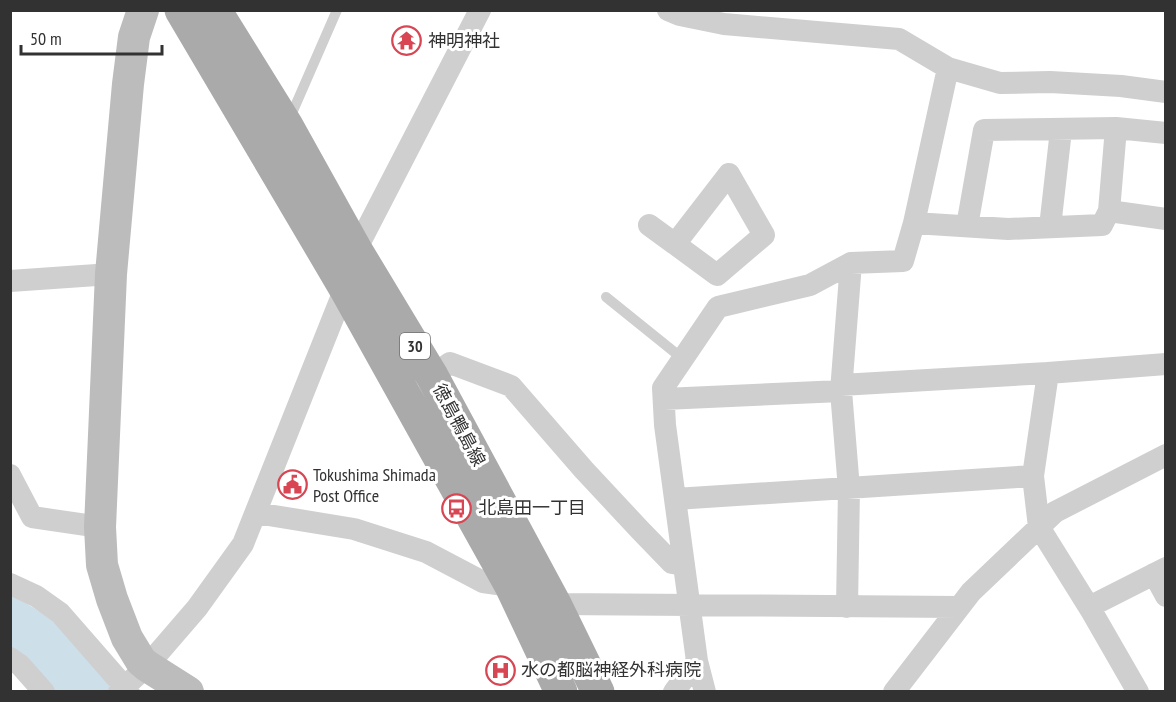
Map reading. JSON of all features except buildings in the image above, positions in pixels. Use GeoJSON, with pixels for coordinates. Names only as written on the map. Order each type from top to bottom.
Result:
{"type":"FeatureCollection","features":[{"type":"Feature","properties":{"kind":"main road","name":"徳島鴨島線"},"geometry":{"type":"LineString","coordinates":[[181,10],[345,288],[511,586],[561,692]]}},
{"type":"Feature","properties":{"kind":"main road","name":"徳島鴨島線"},"geometry":{"type":"LineString","coordinates":[[215,10],[287,126],[356,250],[432,376],[555,604],[598,692]]}},
{"type":"Feature","properties":{"kind":"street"},"geometry":{"type":"LineString","coordinates":[[128,685],[141,661],[127,638],[112,599],[102,565],[100,527],[111,274],[128,84],[134,37],[143,10]]}},
{"type":"Feature","properties":{"kind":"street"},"geometry":{"type":"LineString","coordinates":[[128,685],[197,608],[243,544],[345,288],[356,250],[480,10]]}},
{"type":"Feature","properties":{"kind":"street"},"geometry":{"type":"LineString","coordinates":[[668,10],[680,15],[725,17],[899,39],[948,68],[1000,84],[1050,82],[1121,86],[1166,92]]}},
{"type":"Feature","properties":{"kind":"street"},"geometry":{"type":"LineString","coordinates":[[705,692],[697,661],[675,499],[663,388],[718,307],[810,285],[851,263],[903,261],[914,223],[948,68]]}},
{"type":"Feature","properties":{"kind":"street"},"geometry":{"type":"LineString","coordinates":[[914,223],[1008,228],[1102,225],[1109,211],[1116,128]]}},
{"type":"Feature","properties":{"kind":"street"},"geometry":{"type":"LineString","coordinates":[[967,226],[984,130],[1116,128],[1166,133]]}},
{"type":"Feature","properties":{"kind":"street"},"geometry":{"type":"LineString","coordinates":[[1050,227],[1061,130]]}},
{"type":"Feature","properties":{"kind":"street"},"geometry":{"type":"LineString","coordinates":[[675,244],[729,174],[764,235],[717,275]]}},
{"type":"Feature","properties":{"kind":"street"},"geometry":{"type":"LineString","coordinates":[[1109,211],[1166,219]]}},
{"type":"Feature","properties":{"kind":"street"},"geometry":{"type":"LineString","coordinates":[[649,225],[717,275],[740,302]]}},
{"type":"Feature","properties":{"kind":"street"},"geometry":{"type":"LineString","coordinates":[[847,607],[849,489],[841,388],[851,263]]}},
{"type":"Feature","properties":{"kind":"street"},"geometry":{"type":"LineString","coordinates":[[10,281],[111,274]]}},
{"type":"Feature","properties":{"kind":"street"},"geometry":{"type":"LineString","coordinates":[[432,376],[450,363],[511,386],[640,530],[672,562],[684,566]]}},
{"type":"Feature","properties":{"kind":"street"},"geometry":{"type":"LineString","coordinates":[[664,399],[1166,364]]}},
{"type":"Feature","properties":{"kind":"street"},"geometry":{"type":"LineString","coordinates":[[1048,373],[1033,476],[1039,527],[1138,692]]}},
{"type":"Feature","properties":{"kind":"street"},"geometry":{"type":"LineString","coordinates":[[894,692],[971,592],[1055,512],[1165,456]]}},
{"type":"Feature","properties":{"kind":"street"},"geometry":{"type":"LineString","coordinates":[[10,475],[32,517],[100,527]]}},
{"type":"Feature","properties":{"kind":"street"},"geometry":{"type":"LineString","coordinates":[[675,499],[1033,476]]}},
{"type":"Feature","properties":{"kind":"street"},"geometry":{"type":"LineString","coordinates":[[256,513],[354,530],[426,552],[483,582],[511,586],[555,604],[690,607],[959,607]]}},
{"type":"Feature","properties":{"kind":"street"},"geometry":{"type":"LineString","coordinates":[[1089,607],[1160,571],[1166,596]]}},
{"type":"Feature","properties":{"kind":"street"},"geometry":{"type":"LineString","coordinates":[[10,584],[36,596],[60,613],[128,685],[188,692]]}},
{"type":"Feature","properties":{"kind":"street"},"geometry":{"type":"LineString","coordinates":[[10,658],[20,665],[44,692]]}},
{"type":"Feature","properties":{"kind":"street"},"geometry":{"type":"LineString","coordinates":[[674,692],[697,661]]}},
{"type":"Feature","properties":{"kind":"lane"},"geometry":{"type":"LineString","coordinates":[[287,126],[338,10]]}},
{"type":"Feature","properties":{"kind":"lane"},"geometry":{"type":"LineString","coordinates":[[606,297],[683,359]]}},
{"type":"Feature","properties":{"kind":"water"},"geometry":{"type":"Polygon","coordinates":[[[10,596],[51,619],[96,667],[113,691],[49,691],[11,653],[10,596]]]}},
{"type":"Feature","properties":{"kind":"place","name":"神明神社"},"geometry":{"type":"Point","coordinates":[407,41]}},
{"type":"Feature","properties":{"kind":"place","name":"Tokushima Shimada Post Office"},"geometry":{"type":"Point","coordinates":[292,485]}},
{"type":"Feature","properties":{"kind":"place","name":"北島田一丁目"},"geometry":{"type":"Point","coordinates":[457,508]}},
{"type":"Feature","properties":{"kind":"place","name":"水の都脳神経外科病院"},"geometry":{"type":"Point","coordinates":[500,670]}}]}
